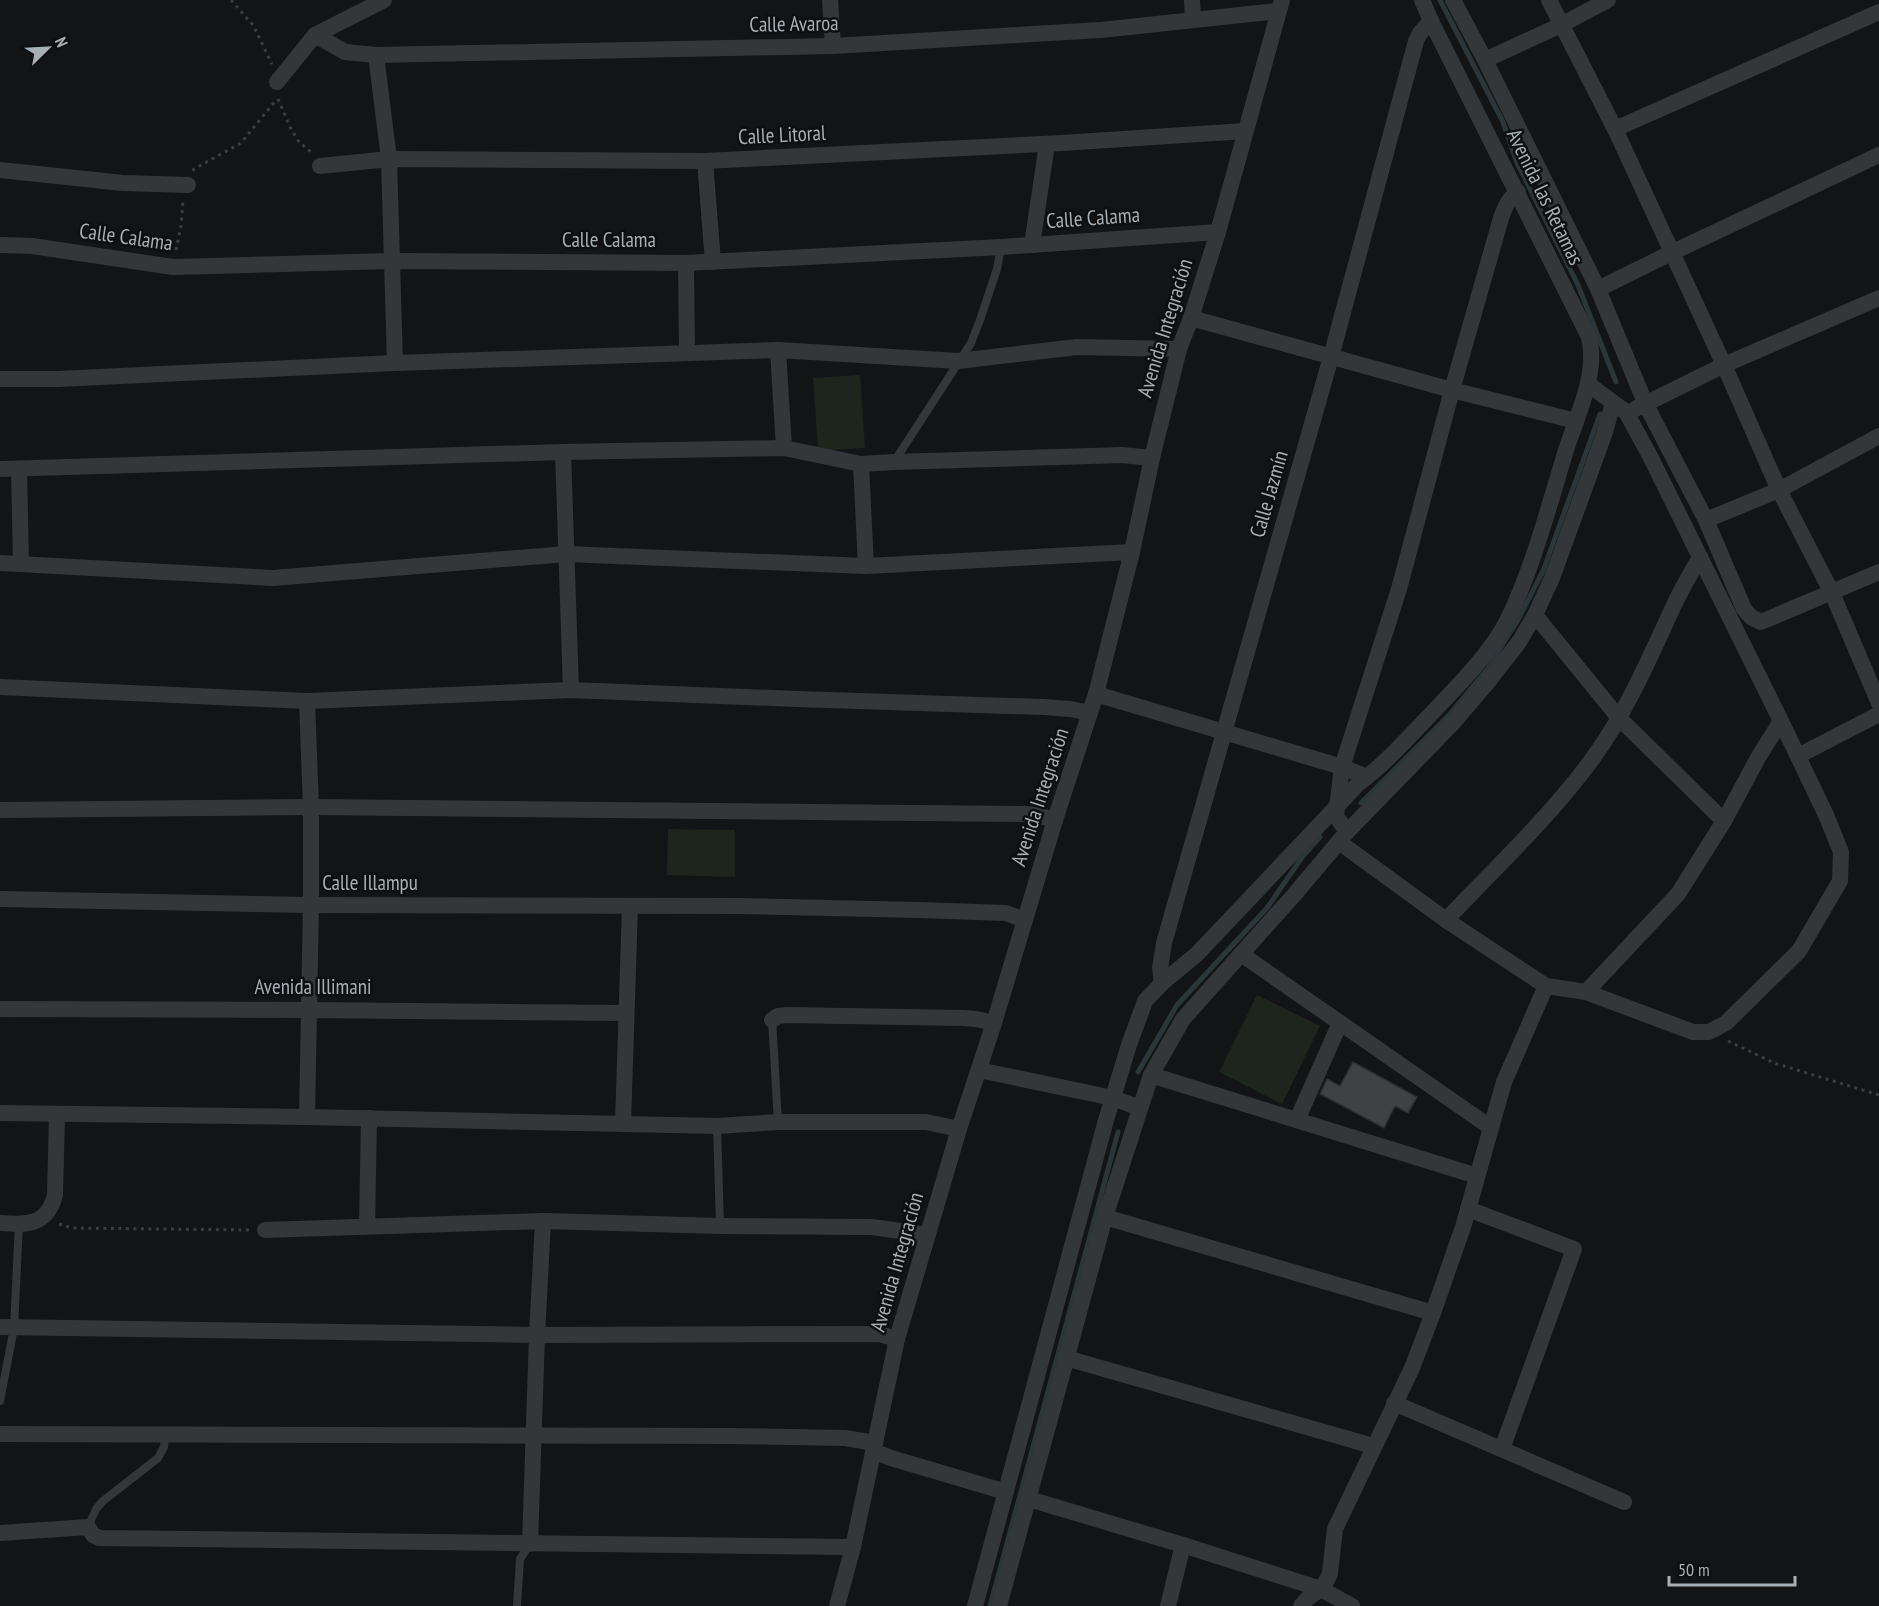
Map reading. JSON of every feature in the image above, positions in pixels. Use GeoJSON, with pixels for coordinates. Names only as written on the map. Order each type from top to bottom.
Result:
{"type":"FeatureCollection","features":[{"type":"Feature","properties":{"kind":"street"},"geometry":{"type":"LineString","coordinates":[[277,91],[315,35],[384,0]]}},
{"type":"Feature","properties":{"kind":"street"},"geometry":{"type":"LineString","coordinates":[[830,0],[833,46]]}},
{"type":"Feature","properties":{"kind":"street"},"geometry":{"type":"LineString","coordinates":[[1192,0],[1193,20]]}},
{"type":"Feature","properties":{"kind":"street","name":"Avenida las Retamas"},"geometry":{"type":"LineString","coordinates":[[975,1606],[1113,1098],[1145,1001],[1162,983],[1197,954],[1337,806],[1367,777],[1378,770],[1465,678],[1506,622],[1525,581],[1588,384],[1592,356],[1589,337],[1422,0]]}},
{"type":"Feature","properties":{"kind":"street"},"geometry":{"type":"LineString","coordinates":[[1453,0],[1598,289],[1646,405],[1706,520],[1744,609],[1751,617],[1761,622],[1879,572]]}},
{"type":"Feature","properties":{"kind":"street"},"geometry":{"type":"LineString","coordinates":[[1549,0],[1615,129],[1779,490],[1832,593],[1879,703]]}},
{"type":"Feature","properties":{"kind":"street"},"geometry":{"type":"LineString","coordinates":[[1485,60],[1562,25],[1608,0]]}},
{"type":"Feature","properties":{"kind":"street","name":"Calle Avaroa"},"geometry":{"type":"LineString","coordinates":[[315,35],[345,52],[376,55],[833,46],[1101,30],[1193,20],[1280,6]]}},
{"type":"Feature","properties":{"kind":"street","name":"Avenida Integración"},"geometry":{"type":"LineString","coordinates":[[837,1606],[853,1547],[897,1339],[1054,820],[1096,694],[1179,349],[1218,232],[1280,6]]}},
{"type":"Feature","properties":{"kind":"street"},"geometry":{"type":"LineString","coordinates":[[1615,129],[1879,12]]}},
{"type":"Feature","properties":{"kind":"street","name":"Calle Jazmín"},"geometry":{"type":"LineString","coordinates":[[1162,983],[1160,968],[1164,943],[1331,357],[1416,41],[1431,21]]}},
{"type":"Feature","properties":{"kind":"street"},"geometry":{"type":"LineString","coordinates":[[376,55],[389,159],[396,363]]}},
{"type":"Feature","properties":{"kind":"street","name":"Calle Litoral"},"geometry":{"type":"LineString","coordinates":[[320,166],[389,159],[705,161],[1047,144],[1245,131]]}},
{"type":"Feature","properties":{"kind":"street"},"geometry":{"type":"LineString","coordinates":[[1032,245],[1047,144]]}},
{"type":"Feature","properties":{"kind":"street"},"geometry":{"type":"LineString","coordinates":[[1598,289],[1671,252],[1879,155]]}},
{"type":"Feature","properties":{"kind":"street"},"geometry":{"type":"LineString","coordinates":[[705,161],[713,262]]}},
{"type":"Feature","properties":{"kind":"street"},"geometry":{"type":"LineString","coordinates":[[0,170],[123,183],[188,185]]}},
{"type":"Feature","properties":{"kind":"street"},"geometry":{"type":"LineString","coordinates":[[1518,192],[1511,196],[1501,218],[1399,589],[1342,767],[1336,816],[1343,837],[1446,920],[1545,986],[1586,992],[1679,1028],[1693,1032],[1709,1032],[1726,1023],[1799,951],[1840,881],[1841,852],[1798,756],[1651,458],[1619,407],[1588,384]]}},
{"type":"Feature","properties":{"kind":"street","name":"Calle Calama"},"geometry":{"type":"LineString","coordinates":[[0,244],[32,246],[172,267],[391,261],[686,263],[1000,247],[1218,232]]}},
{"type":"Feature","properties":{"kind":"street"},"geometry":{"type":"LineString","coordinates":[[686,263],[687,353]]}},
{"type":"Feature","properties":{"kind":"street"},"geometry":{"type":"LineString","coordinates":[[1619,407],[1646,405],[1724,365],[1879,298]]}},
{"type":"Feature","properties":{"kind":"street"},"geometry":{"type":"LineString","coordinates":[[1191,318],[1452,390],[1576,421]]}},
{"type":"Feature","properties":{"kind":"street"},"geometry":{"type":"LineString","coordinates":[[0,379],[58,379],[396,363],[778,350],[958,361],[1077,347],[1179,349]]}},
{"type":"Feature","properties":{"kind":"street"},"geometry":{"type":"LineString","coordinates":[[778,350],[784,448]]}},
{"type":"Feature","properties":{"kind":"street"},"geometry":{"type":"LineString","coordinates":[[999,1606],[1105,1217],[1151,1075],[1183,1019],[1343,837],[1452,724],[1488,683],[1519,642],[1535,615],[1552,578],[1605,432],[1619,407]]}},
{"type":"Feature","properties":{"kind":"street"},"geometry":{"type":"LineString","coordinates":[[1706,520],[1779,490],[1879,436]]}},
{"type":"Feature","properties":{"kind":"street"},"geometry":{"type":"LineString","coordinates":[[0,469],[563,452],[784,448],[861,464],[1122,455],[1152,458]]}},
{"type":"Feature","properties":{"kind":"street"},"geometry":{"type":"LineString","coordinates":[[563,452],[571,690]]}},
{"type":"Feature","properties":{"kind":"street"},"geometry":{"type":"LineString","coordinates":[[861,464],[866,566]]}},
{"type":"Feature","properties":{"kind":"street"},"geometry":{"type":"LineString","coordinates":[[19,469],[21,563]]}},
{"type":"Feature","properties":{"kind":"street"},"geometry":{"type":"LineString","coordinates":[[0,562],[273,578],[566,554],[866,566],[1132,552]]}},
{"type":"Feature","properties":{"kind":"street"},"geometry":{"type":"LineString","coordinates":[[1446,920],[1552,809],[1594,757],[1619,718],[1700,557]]}},
{"type":"Feature","properties":{"kind":"street"},"geometry":{"type":"LineString","coordinates":[[1535,615],[1619,718],[1724,821]]}},
{"type":"Feature","properties":{"kind":"street"},"geometry":{"type":"LineString","coordinates":[[0,687],[307,701],[571,690],[1044,707],[1090,713]]}},
{"type":"Feature","properties":{"kind":"street"},"geometry":{"type":"LineString","coordinates":[[1096,694],[1342,767],[1367,777]]}},
{"type":"Feature","properties":{"kind":"street"},"geometry":{"type":"LineString","coordinates":[[307,701],[311,807],[307,1117]]}},
{"type":"Feature","properties":{"kind":"street"},"geometry":{"type":"LineString","coordinates":[[1798,756],[1879,714]]}},
{"type":"Feature","properties":{"kind":"street"},"geometry":{"type":"LineString","coordinates":[[1586,992],[1678,894],[1724,821],[1781,721]]}},
{"type":"Feature","properties":{"kind":"street"},"geometry":{"type":"LineString","coordinates":[[0,810],[311,807],[667,809],[1024,814],[1054,820]]}},
{"type":"Feature","properties":{"kind":"street","name":"Calle Illampu"},"geometry":{"type":"LineString","coordinates":[[0,899],[311,905],[740,906],[990,912],[1006,913],[1025,920]]}},
{"type":"Feature","properties":{"kind":"street"},"geometry":{"type":"LineString","coordinates":[[623,1124],[630,906]]}},
{"type":"Feature","properties":{"kind":"street"},"geometry":{"type":"LineString","coordinates":[[1241,954],[1490,1127]]}},
{"type":"Feature","properties":{"kind":"street"},"geometry":{"type":"LineString","coordinates":[[1301,1606],[1321,1589],[1327,1580],[1330,1573],[1335,1528],[1412,1368],[1468,1209],[1504,1083],[1545,986]]}},
{"type":"Feature","properties":{"kind":"street","name":"Avenida Illimani"},"geometry":{"type":"LineString","coordinates":[[0,1009],[626,1013]]}},
{"type":"Feature","properties":{"kind":"street"},"geometry":{"type":"LineString","coordinates":[[772,1020],[778,1016],[787,1015],[964,1018],[994,1023]]}},
{"type":"Feature","properties":{"kind":"street"},"geometry":{"type":"LineString","coordinates":[[1297,1120],[1340,1023]]}},
{"type":"Feature","properties":{"kind":"street"},"geometry":{"type":"LineString","coordinates":[[979,1070],[1113,1098],[1140,1108]]}},
{"type":"Feature","properties":{"kind":"street"},"geometry":{"type":"LineString","coordinates":[[1151,1075],[1477,1176]]}},
{"type":"Feature","properties":{"kind":"street"},"geometry":{"type":"LineString","coordinates":[[0,1113],[717,1126],[778,1122],[926,1122],[959,1129]]}},
{"type":"Feature","properties":{"kind":"street"},"geometry":{"type":"LineString","coordinates":[[0,1223],[19,1224],[36,1221],[46,1214],[53,1203],[57,1114]]}},
{"type":"Feature","properties":{"kind":"street"},"geometry":{"type":"LineString","coordinates":[[368,1226],[369,1118]]}},
{"type":"Feature","properties":{"kind":"street"},"geometry":{"type":"LineString","coordinates":[[1468,1209],[1574,1249],[1502,1449]]}},
{"type":"Feature","properties":{"kind":"street"},"geometry":{"type":"LineString","coordinates":[[1105,1217],[1433,1313]]}},
{"type":"Feature","properties":{"kind":"street"},"geometry":{"type":"LineString","coordinates":[[530,1544],[543,1221]]}},
{"type":"Feature","properties":{"kind":"street"},"geometry":{"type":"LineString","coordinates":[[265,1230],[543,1221],[872,1227],[927,1235]]}},
{"type":"Feature","properties":{"kind":"street"},"geometry":{"type":"LineString","coordinates":[[7,1327],[537,1335],[879,1335],[897,1339]]}},
{"type":"Feature","properties":{"kind":"street"},"geometry":{"type":"LineString","coordinates":[[1066,1358],[1373,1446]]}},
{"type":"Feature","properties":{"kind":"street"},"geometry":{"type":"LineString","coordinates":[[1394,1403],[1624,1502]]}},
{"type":"Feature","properties":{"kind":"street"},"geometry":{"type":"LineString","coordinates":[[0,1434],[535,1435],[859,1439],[891,1458],[1006,1492]]}},
{"type":"Feature","properties":{"kind":"street"},"geometry":{"type":"LineString","coordinates":[[1029,1498],[1321,1589],[1352,1606]]}},
{"type":"Feature","properties":{"kind":"street"},"geometry":{"type":"LineString","coordinates":[[0,1533],[88,1527],[93,1536],[99,1538],[853,1547]]}},
{"type":"Feature","properties":{"kind":"street"},"geometry":{"type":"LineString","coordinates":[[1167,1606],[1184,1545]]}},
{"type":"Feature","properties":{"kind":"lane"},"geometry":{"type":"LineString","coordinates":[[894,462],[970,344],[997,269],[1000,247]]}},
{"type":"Feature","properties":{"kind":"lane"},"geometry":{"type":"LineString","coordinates":[[772,1020],[778,1122]]}},
{"type":"Feature","properties":{"kind":"lane"},"geometry":{"type":"LineString","coordinates":[[717,1126],[720,1226]]}},
{"type":"Feature","properties":{"kind":"lane"},"geometry":{"type":"LineString","coordinates":[[0,1401],[19,1224]]}},
{"type":"Feature","properties":{"kind":"lane"},"geometry":{"type":"LineString","coordinates":[[88,1527],[96,1509],[103,1501],[158,1458],[164,1448],[165,1435]]}},
{"type":"Feature","properties":{"kind":"lane"},"geometry":{"type":"LineString","coordinates":[[517,1606],[520,1559],[530,1544]]}},
{"type":"Feature","properties":{"kind":"path"},"geometry":{"type":"LineString","coordinates":[[231,0],[253,26],[271,60],[277,91],[291,129],[299,142],[315,156],[320,166]]}},
{"type":"Feature","properties":{"kind":"path"},"geometry":{"type":"LineString","coordinates":[[172,267],[181,226],[183,198],[194,169],[241,143],[277,91]]}},
{"type":"Feature","properties":{"kind":"path"},"geometry":{"type":"LineString","coordinates":[[1709,1032],[1774,1063],[1879,1095]]}},
{"type":"Feature","properties":{"kind":"path"},"geometry":{"type":"LineString","coordinates":[[46,1214],[56,1222],[72,1228],[265,1230]]}},
{"type":"Feature","properties":{"kind":"shaded area"},"geometry":{"type":"Polygon","coordinates":[[[860,375],[865,448],[818,451],[813,378],[860,375]]]}},
{"type":"Feature","properties":{"kind":"shaded area"},"geometry":{"type":"Polygon","coordinates":[[[668,829],[735,830],[735,877],[667,875],[668,829]]]}},
{"type":"Feature","properties":{"kind":"shaded area"},"geometry":{"type":"Polygon","coordinates":[[[1257,995],[1320,1026],[1282,1104],[1219,1072],[1257,995]]]}},
{"type":"Feature","properties":{"kind":"building"},"geometry":{"type":"Polygon","coordinates":[[[1353,1062],[1417,1097],[1408,1113],[1395,1106],[1384,1128],[1320,1094],[1327,1079],[1340,1086],[1353,1062]]]}},
{"type":"Feature","properties":{"kind":"waterway"},"geometry":{"type":"LineString","coordinates":[[1440,0],[1503,122],[1517,163],[1578,285],[1616,382]]}},
{"type":"Feature","properties":{"kind":"waterway"},"geometry":{"type":"LineString","coordinates":[[1361,803],[1449,715],[1488,668],[1518,620],[1543,571],[1600,414]]}},
{"type":"Feature","properties":{"kind":"waterway"},"geometry":{"type":"LineString","coordinates":[[1138,1072],[1177,1005],[1267,908],[1303,856],[1320,837]]}},
{"type":"Feature","properties":{"kind":"waterway"},"geometry":{"type":"LineString","coordinates":[[990,1606],[1118,1132]]}}]}
